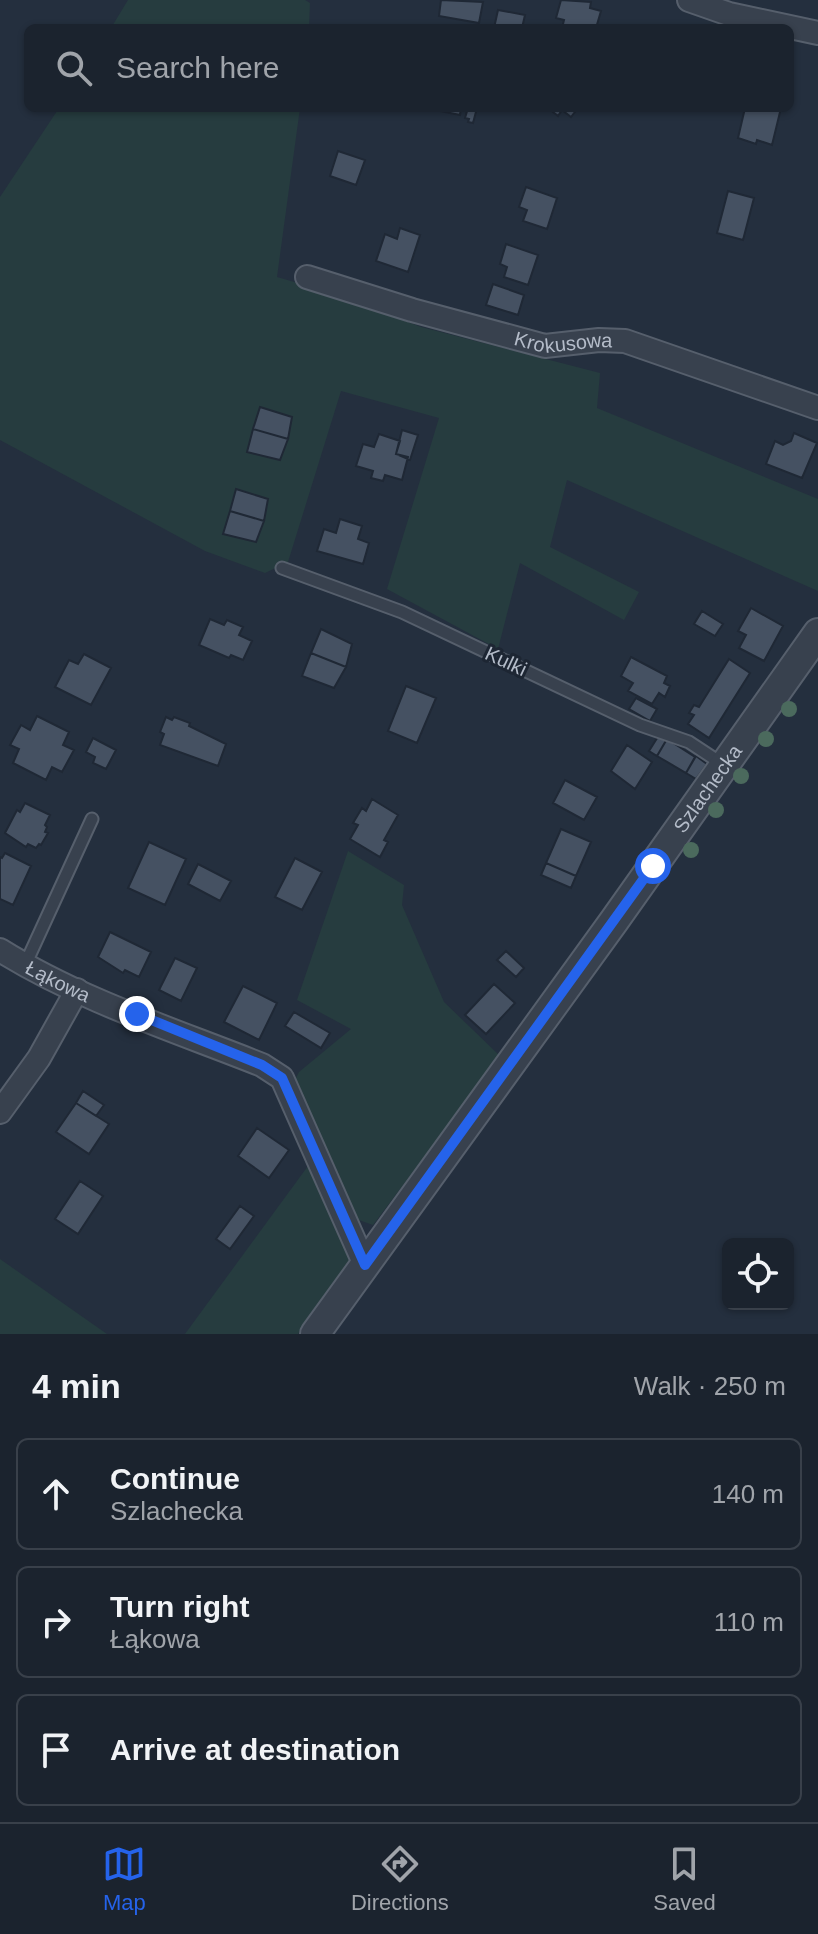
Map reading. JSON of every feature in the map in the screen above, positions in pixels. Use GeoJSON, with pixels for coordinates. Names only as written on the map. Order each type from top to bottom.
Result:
{"type":"FeatureCollection","features":[{"type":"Feature","properties":{"kind":"street"},"geometry":{"type":"LineString","coordinates":[[689,0],[729,14],[776,24]]}},
{"type":"Feature","properties":{"kind":"street"},"geometry":{"type":"LineString","coordinates":[[794,28],[818,33]]}},
{"type":"Feature","properties":{"kind":"street","name":"Krokusowa"},"geometry":{"type":"LineString","coordinates":[[307,277],[412,310],[545,346],[599,340],[625,341],[818,408]]}},
{"type":"Feature","properties":{"kind":"street","name":"Szlachecka"},"geometry":{"type":"LineString","coordinates":[[315,1334],[818,633]]}},
{"type":"Feature","properties":{"kind":"street","name":"Łąkowa"},"geometry":{"type":"LineString","coordinates":[[0,950],[77,990],[262,1065],[282,1078],[365,1265]]}},
{"type":"Feature","properties":{"kind":"street"},"geometry":{"type":"LineString","coordinates":[[0,1112],[39,1058],[77,990]]}},
{"type":"Feature","properties":{"kind":"lane","name":"Kulki"},"geometry":{"type":"LineString","coordinates":[[282,568],[402,612],[640,725],[689,742],[724,765]]}},
{"type":"Feature","properties":{"kind":"lane"},"geometry":{"type":"LineString","coordinates":[[25,965],[92,819]]}},
{"type":"Feature","properties":{"kind":"green space"},"geometry":{"type":"Polygon","coordinates":[[[128,0],[305,0],[310,3],[309,24],[113,24],[128,0]]]}},
{"type":"Feature","properties":{"kind":"green space"},"geometry":{"type":"Polygon","coordinates":[[[56,112],[299,112],[277,277],[339,295],[421,327],[600,373],[597,408],[818,499],[818,591],[567,480],[550,547],[639,592],[624,620],[520,563],[498,649],[387,589],[439,418],[341,391],[288,562],[265,573],[205,551],[0,440],[0,197],[56,112]]]}},
{"type":"Feature","properties":{"kind":"green space"},"geometry":{"type":"Polygon","coordinates":[[[348,851],[404,885],[402,905],[444,1002],[500,1056],[373,1225],[353,1218],[295,1080],[299,1072],[351,1029],[297,1000],[348,851]]]}},
{"type":"Feature","properties":{"kind":"green space"},"geometry":{"type":"Polygon","coordinates":[[[308,1166],[352,1258],[298,1334],[185,1334],[308,1166]]]}},
{"type":"Feature","properties":{"kind":"green space"},"geometry":{"type":"Polygon","coordinates":[[[0,1259],[107,1334],[0,1334],[0,1259]]]}},
{"type":"Feature","properties":{"kind":"building"},"geometry":{"type":"Polygon","coordinates":[[[441,0],[483,2],[479,23],[439,16],[441,0]]]}},
{"type":"Feature","properties":{"kind":"building"},"geometry":{"type":"Polygon","coordinates":[[[561,0],[591,2],[590,8],[601,11],[597,24],[563,24],[564,20],[556,18],[561,0]]]}},
{"type":"Feature","properties":{"kind":"building"},"geometry":{"type":"Polygon","coordinates":[[[498,10],[525,15],[523,24],[495,24],[498,10]]]}},
{"type":"Feature","properties":{"kind":"building"},"geometry":{"type":"Polygon","coordinates":[[[467,112],[476,112],[473,123],[465,118],[467,112]]]}},
{"type":"Feature","properties":{"kind":"building"},"geometry":{"type":"Polygon","coordinates":[[[744,112],[780,112],[772,145],[738,138],[744,112]]]}},
{"type":"Feature","properties":{"kind":"building"},"geometry":{"type":"Polygon","coordinates":[[[338,151],[365,160],[356,185],[330,176],[338,151]]]}},
{"type":"Feature","properties":{"kind":"building"},"geometry":{"type":"Polygon","coordinates":[[[526,187],[557,198],[547,229],[523,221],[527,210],[519,207],[526,187]]]}},
{"type":"Feature","properties":{"kind":"building"},"geometry":{"type":"Polygon","coordinates":[[[728,191],[754,198],[743,240],[717,233],[728,191]]]}},
{"type":"Feature","properties":{"kind":"building"},"geometry":{"type":"Polygon","coordinates":[[[400,228],[420,235],[408,272],[376,261],[385,234],[397,239],[400,228]]]}},
{"type":"Feature","properties":{"kind":"building"},"geometry":{"type":"Polygon","coordinates":[[[506,244],[538,255],[528,285],[504,277],[507,267],[500,264],[506,244]]]}},
{"type":"Feature","properties":{"kind":"building"},"geometry":{"type":"Polygon","coordinates":[[[493,284],[524,295],[518,315],[486,305],[493,284]]]}},
{"type":"Feature","properties":{"kind":"building"},"geometry":{"type":"Polygon","coordinates":[[[260,407],[292,417],[288,439],[253,429],[260,407]]]}},
{"type":"Feature","properties":{"kind":"building"},"geometry":{"type":"Polygon","coordinates":[[[253,429],[288,439],[280,460],[247,452],[253,429]]]}},
{"type":"Feature","properties":{"kind":"building"},"geometry":{"type":"Polygon","coordinates":[[[402,430],[418,435],[410,460],[396,454],[402,430]]]}},
{"type":"Feature","properties":{"kind":"building"},"geometry":{"type":"Polygon","coordinates":[[[794,433],[817,443],[802,478],[766,464],[775,441],[783,445],[791,441],[794,433]]]}},
{"type":"Feature","properties":{"kind":"building"},"geometry":{"type":"Polygon","coordinates":[[[379,434],[400,441],[396,454],[408,457],[402,480],[385,475],[383,481],[371,478],[373,471],[356,466],[363,444],[374,447],[379,434]]]}},
{"type":"Feature","properties":{"kind":"building"},"geometry":{"type":"Polygon","coordinates":[[[236,489],[268,499],[264,521],[230,511],[236,489]]]}},
{"type":"Feature","properties":{"kind":"building"},"geometry":{"type":"Polygon","coordinates":[[[230,511],[264,521],[256,542],[223,534],[230,511]]]}},
{"type":"Feature","properties":{"kind":"building"},"geometry":{"type":"Polygon","coordinates":[[[340,519],[362,526],[358,539],[369,543],[363,564],[317,551],[324,529],[336,533],[340,519]]]}},
{"type":"Feature","properties":{"kind":"building"},"geometry":{"type":"Polygon","coordinates":[[[751,608],[783,626],[764,661],[739,648],[746,635],[738,631],[751,608]]]}},
{"type":"Feature","properties":{"kind":"building"},"geometry":{"type":"Polygon","coordinates":[[[702,611],[723,624],[715,636],[694,624],[702,611]]]}},
{"type":"Feature","properties":{"kind":"building"},"geometry":{"type":"Polygon","coordinates":[[[210,619],[224,625],[227,620],[243,627],[239,635],[252,641],[243,660],[231,655],[229,658],[199,645],[210,619]]]}},
{"type":"Feature","properties":{"kind":"building"},"geometry":{"type":"Polygon","coordinates":[[[321,629],[352,644],[346,667],[311,653],[321,629]]]}},
{"type":"Feature","properties":{"kind":"building"},"geometry":{"type":"Polygon","coordinates":[[[311,653],[346,667],[334,688],[302,676],[311,653]]]}},
{"type":"Feature","properties":{"kind":"building"},"geometry":{"type":"Polygon","coordinates":[[[84,654],[111,668],[91,705],[55,687],[69,660],[78,664],[84,654]]]}},
{"type":"Feature","properties":{"kind":"building"},"geometry":{"type":"Polygon","coordinates":[[[631,657],[667,676],[664,683],[670,686],[665,697],[659,693],[652,704],[628,691],[633,683],[621,676],[631,657]]]}},
{"type":"Feature","properties":{"kind":"building"},"geometry":{"type":"Polygon","coordinates":[[[729,659],[750,673],[709,738],[688,724],[694,715],[689,713],[694,705],[699,707],[729,659]]]}},
{"type":"Feature","properties":{"kind":"building"},"geometry":{"type":"Polygon","coordinates":[[[406,686],[436,698],[417,743],[388,731],[406,686]]]}},
{"type":"Feature","properties":{"kind":"building"},"geometry":{"type":"Polygon","coordinates":[[[636,698],[657,709],[650,721],[629,709],[636,698]]]}},
{"type":"Feature","properties":{"kind":"building"},"geometry":{"type":"Polygon","coordinates":[[[37,716],[69,732],[63,745],[74,750],[62,772],[52,767],[46,780],[13,763],[19,749],[10,745],[21,725],[30,730],[37,716]]]}},
{"type":"Feature","properties":{"kind":"building"},"geometry":{"type":"Polygon","coordinates":[[[166,717],[190,723],[189,726],[226,744],[218,766],[160,745],[164,734],[160,732],[166,717]]]}},
{"type":"Feature","properties":{"kind":"building"},"geometry":{"type":"Polygon","coordinates":[[[659,735],[667,739],[657,756],[649,751],[659,735]]]}},
{"type":"Feature","properties":{"kind":"building"},"geometry":{"type":"Polygon","coordinates":[[[93,738],[116,750],[106,769],[93,763],[95,757],[86,752],[93,738]]]}},
{"type":"Feature","properties":{"kind":"building"},"geometry":{"type":"Polygon","coordinates":[[[667,739],[695,757],[686,773],[657,756],[667,739]]]}},
{"type":"Feature","properties":{"kind":"building"},"geometry":{"type":"Polygon","coordinates":[[[627,745],[652,762],[635,789],[611,771],[627,745]]]}},
{"type":"Feature","properties":{"kind":"building"},"geometry":{"type":"Polygon","coordinates":[[[696,756],[707,764],[696,779],[686,773],[696,756]]]}},
{"type":"Feature","properties":{"kind":"building"},"geometry":{"type":"Polygon","coordinates":[[[565,780],[597,797],[584,820],[553,803],[565,780]]]}},
{"type":"Feature","properties":{"kind":"building"},"geometry":{"type":"Polygon","coordinates":[[[372,799],[398,815],[384,840],[388,842],[380,857],[350,839],[358,825],[353,823],[362,808],[366,811],[372,799]]]}},
{"type":"Feature","properties":{"kind":"building"},"geometry":{"type":"Polygon","coordinates":[[[25,803],[50,815],[45,825],[45,832],[48,833],[36,848],[28,844],[26,847],[5,833],[17,810],[20,812],[25,803]]]}},
{"type":"Feature","properties":{"kind":"building"},"geometry":{"type":"Polygon","coordinates":[[[561,829],[591,842],[576,876],[546,863],[561,829]]]}},
{"type":"Feature","properties":{"kind":"building"},"geometry":{"type":"Polygon","coordinates":[[[149,842],[186,859],[165,905],[128,888],[149,842]]]}},
{"type":"Feature","properties":{"kind":"building"},"geometry":{"type":"Polygon","coordinates":[[[5,853],[31,866],[13,905],[0,899],[0,857],[5,853]]]}},
{"type":"Feature","properties":{"kind":"building"},"geometry":{"type":"Polygon","coordinates":[[[295,858],[322,872],[302,910],[275,897],[295,858]]]}},
{"type":"Feature","properties":{"kind":"building"},"geometry":{"type":"Polygon","coordinates":[[[546,863],[576,876],[571,888],[541,875],[546,863]]]}},
{"type":"Feature","properties":{"kind":"building"},"geometry":{"type":"Polygon","coordinates":[[[198,864],[231,881],[220,901],[188,884],[198,864]]]}},
{"type":"Feature","properties":{"kind":"building"},"geometry":{"type":"Polygon","coordinates":[[[110,932],[151,952],[139,977],[125,970],[123,973],[98,957],[110,932]]]}},
{"type":"Feature","properties":{"kind":"building"},"geometry":{"type":"Polygon","coordinates":[[[506,951],[524,968],[516,977],[497,960],[506,951]]]}},
{"type":"Feature","properties":{"kind":"building"},"geometry":{"type":"Polygon","coordinates":[[[175,958],[197,968],[181,1001],[159,990],[175,958]]]}},
{"type":"Feature","properties":{"kind":"building"},"geometry":{"type":"Polygon","coordinates":[[[494,984],[515,1003],[486,1034],[465,1015],[494,984]]]}},
{"type":"Feature","properties":{"kind":"building"},"geometry":{"type":"Polygon","coordinates":[[[243,986],[277,1003],[259,1040],[224,1022],[243,986]]]}},
{"type":"Feature","properties":{"kind":"building"},"geometry":{"type":"Polygon","coordinates":[[[294,1012],[330,1033],[321,1048],[285,1026],[294,1012]]]}},
{"type":"Feature","properties":{"kind":"building"},"geometry":{"type":"Polygon","coordinates":[[[83,1091],[104,1105],[96,1116],[76,1103],[83,1091]]]}},
{"type":"Feature","properties":{"kind":"building"},"geometry":{"type":"Polygon","coordinates":[[[76,1103],[109,1124],[89,1154],[56,1132],[76,1103]]]}},
{"type":"Feature","properties":{"kind":"building"},"geometry":{"type":"Polygon","coordinates":[[[257,1128],[289,1150],[269,1178],[238,1156],[257,1128]]]}},
{"type":"Feature","properties":{"kind":"building"},"geometry":{"type":"Polygon","coordinates":[[[80,1181],[103,1196],[78,1234],[55,1219],[80,1181]]]}},
{"type":"Feature","properties":{"kind":"building"},"geometry":{"type":"Polygon","coordinates":[[[240,1206],[254,1216],[230,1249],[216,1239],[240,1206]]]}},
{"type":"Feature","properties":{"kind":"route"},"geometry":{"type":"LineString","coordinates":[[137,1014],[262,1065],[282,1078],[365,1265],[653,866]]}}]}
